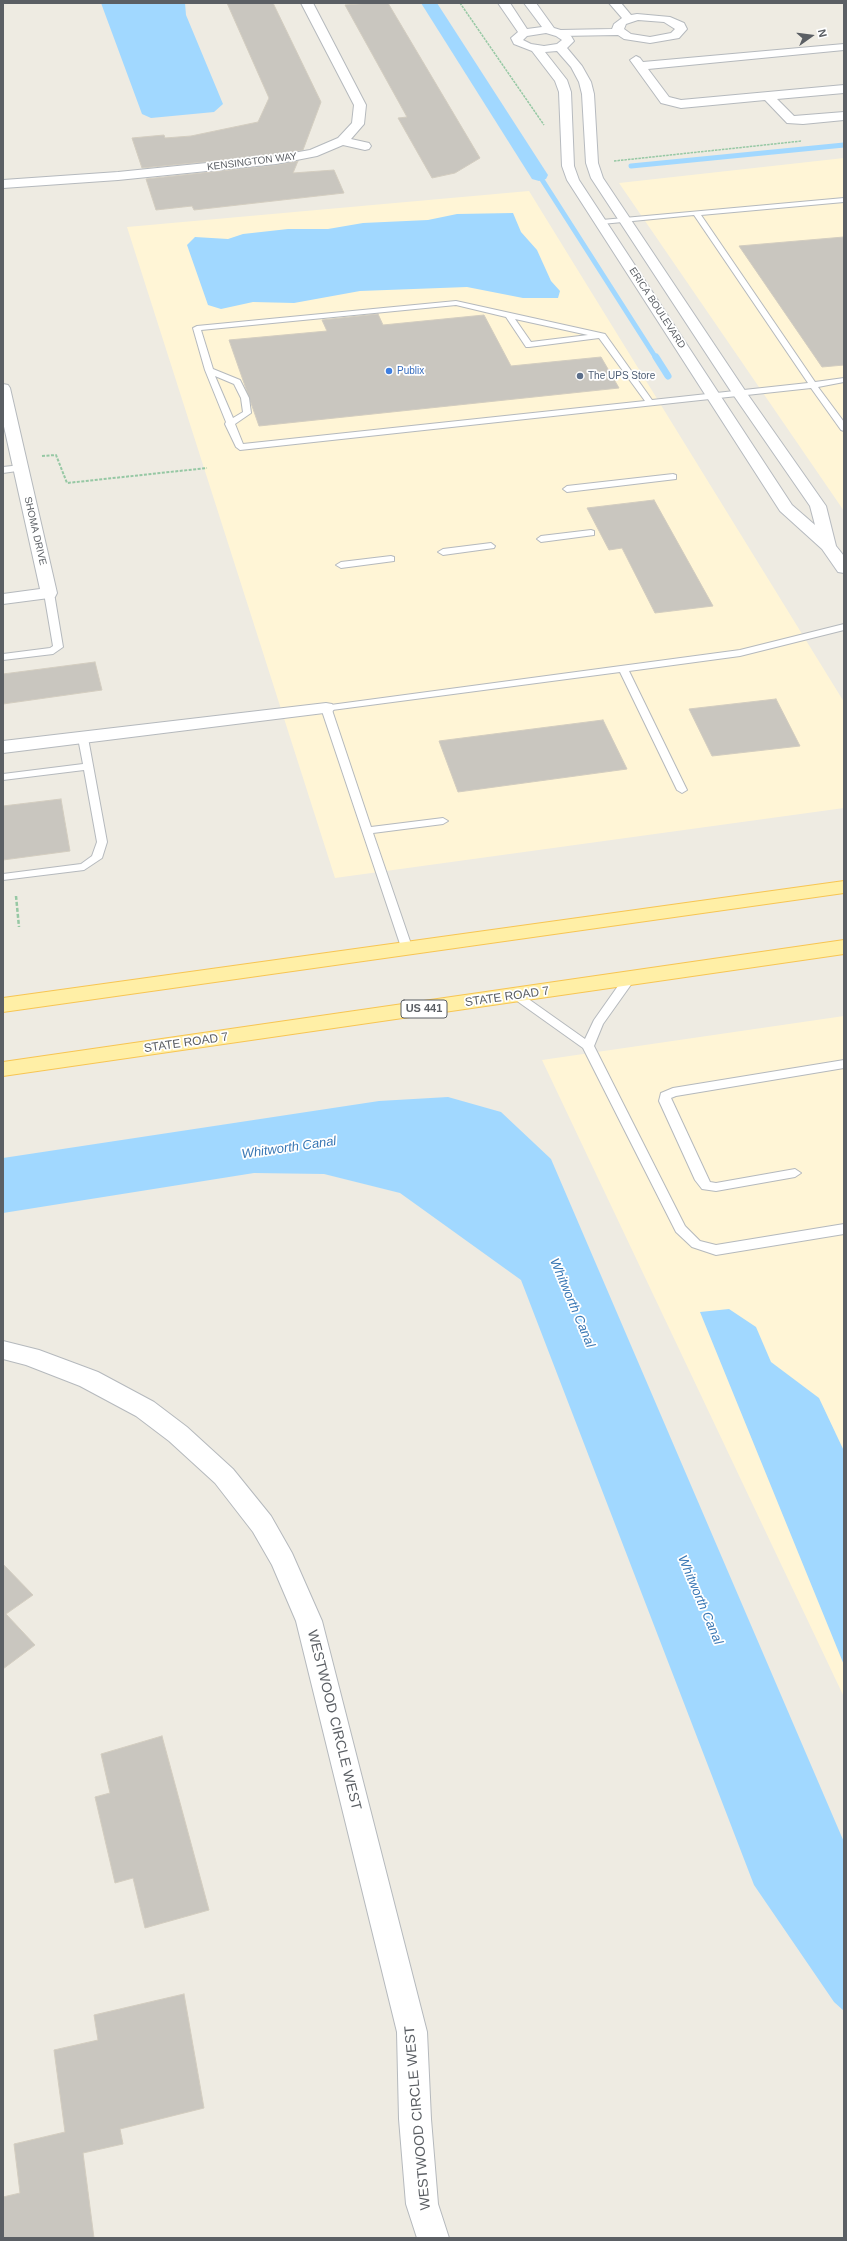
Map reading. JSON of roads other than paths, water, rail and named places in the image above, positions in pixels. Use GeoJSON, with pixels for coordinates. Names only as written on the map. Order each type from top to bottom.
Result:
{"type":"FeatureCollection","features":[{"type":"Feature","properties":{"kind":"main road"},"geometry":{"type":"LineString","coordinates":[[3,1005],[844,887]]}},
{"type":"Feature","properties":{"kind":"main road","name":"STATE ROAD 7"},"geometry":{"type":"LineString","coordinates":[[3,1069],[516,996],[844,947]]}},
{"type":"Feature","properties":{"kind":"street","name":"KENSINGTON WAY"},"geometry":{"type":"LineString","coordinates":[[3,184],[125,175],[276,160],[313,153],[342,141],[358,124],[360,105],[306,3]]}},
{"type":"Feature","properties":{"kind":"street"},"geometry":{"type":"LineString","coordinates":[[504,3],[524,33]]}},
{"type":"Feature","properties":{"kind":"street","name":"ERICA BOULEVARD"},"geometry":{"type":"LineString","coordinates":[[530,3],[559,38],[585,82],[588,94],[592,163],[597,178],[739,393],[818,506],[828,546]]}},
{"type":"Feature","properties":{"kind":"street"},"geometry":{"type":"LineString","coordinates":[[615,3],[628,19]]}},
{"type":"Feature","properties":{"kind":"street"},"geometry":{"type":"LineString","coordinates":[[559,38],[536,49],[518,42],[517,38],[524,33],[559,38],[608,36],[616,32],[618,26],[628,19],[647,17],[666,19],[674,22],[682,29],[675,36],[643,54]]}},
{"type":"Feature","properties":{"kind":"street"},"geometry":{"type":"LineString","coordinates":[[616,32],[637,39],[665,100],[681,104],[844,89]]}},
{"type":"Feature","properties":{"kind":"street"},"geometry":{"type":"LineString","coordinates":[[637,39],[630,55],[844,47]]}},
{"type":"Feature","properties":{"kind":"street","name":"ERICA BOULEVARD"},"geometry":{"type":"LineString","coordinates":[[536,49],[561,80],[565,92],[568,166],[573,180],[602,222],[786,508],[828,546],[844,568]]}},
{"type":"Feature","properties":{"kind":"street"},"geometry":{"type":"LineString","coordinates":[[768,96],[791,120],[844,116]]}},
{"type":"Feature","properties":{"kind":"street"},"geometry":{"type":"LineString","coordinates":[[342,141],[365,146]]}},
{"type":"Feature","properties":{"kind":"street","name":"SHOMA DRIVE"},"geometry":{"type":"LineString","coordinates":[[3,388],[49,593]]}},
{"type":"Feature","properties":{"kind":"street"},"geometry":{"type":"LineString","coordinates":[[3,599],[49,593]]}},
{"type":"Feature","properties":{"kind":"street"},"geometry":{"type":"LineString","coordinates":[[3,748],[326,708]]}},
{"type":"Feature","properties":{"kind":"street","name":"WESTWOOD CIRCLE WEST"},"geometry":{"type":"LineString","coordinates":[[3,1350],[30,1356],[89,1379],[145,1409],[178,1434],[224,1476],[262,1524],[284,1561],[309,1621],[412,2032],[415,2119],[422,2204],[433,2238]]}},
{"type":"Feature","properties":{"kind":"lane"},"geometry":{"type":"LineString","coordinates":[[602,222],[844,200]]}},
{"type":"Feature","properties":{"kind":"lane"},"geometry":{"type":"LineString","coordinates":[[696,213],[812,385],[844,428]]}},
{"type":"Feature","properties":{"kind":"lane"},"geometry":{"type":"LineString","coordinates":[[650,403],[602,336],[456,303],[197,328],[209,370],[229,424],[240,447],[650,403],[714,396],[844,380]]}},
{"type":"Feature","properties":{"kind":"lane"},"geometry":{"type":"LineString","coordinates":[[509,315],[529,345],[602,336]]}},
{"type":"Feature","properties":{"kind":"lane"},"geometry":{"type":"LineString","coordinates":[[209,370],[236,382],[245,398],[246,413],[229,424]]}},
{"type":"Feature","properties":{"kind":"lane"},"geometry":{"type":"LineString","coordinates":[[3,470],[20,463]]}},
{"type":"Feature","properties":{"kind":"lane"},"geometry":{"type":"LineString","coordinates":[[568,489],[673,477]]}},
{"type":"Feature","properties":{"kind":"lane"},"geometry":{"type":"LineString","coordinates":[[541,539],[590,533]]}},
{"type":"Feature","properties":{"kind":"lane"},"geometry":{"type":"LineString","coordinates":[[443,552],[490,546]]}},
{"type":"Feature","properties":{"kind":"lane"},"geometry":{"type":"LineString","coordinates":[[341,565],[391,559]]}},
{"type":"Feature","properties":{"kind":"lane","name":"SHOMA DRIVE"},"geometry":{"type":"LineString","coordinates":[[3,657],[53,651],[58,647],[49,593]]}},
{"type":"Feature","properties":{"kind":"lane"},"geometry":{"type":"LineString","coordinates":[[406,948],[326,708],[740,653],[844,627]]}},
{"type":"Feature","properties":{"kind":"lane"},"geometry":{"type":"LineString","coordinates":[[623,669],[682,790]]}},
{"type":"Feature","properties":{"kind":"lane"},"geometry":{"type":"LineString","coordinates":[[3,878],[84,866],[97,858],[102,842],[83,738]]}},
{"type":"Feature","properties":{"kind":"lane"},"geometry":{"type":"LineString","coordinates":[[3,777],[88,766]]}},
{"type":"Feature","properties":{"kind":"lane"},"geometry":{"type":"LineString","coordinates":[[368,831],[443,821]]}},
{"type":"Feature","properties":{"kind":"lane"},"geometry":{"type":"LineString","coordinates":[[588,1046],[598,1023],[629,979]]}},
{"type":"Feature","properties":{"kind":"lane"},"geometry":{"type":"LineString","coordinates":[[516,996],[588,1046],[680,1229],[696,1244],[716,1250],[844,1229]]}},
{"type":"Feature","properties":{"kind":"lane"},"geometry":{"type":"LineString","coordinates":[[795,1173],[716,1187],[706,1186],[701,1180],[665,1101],[665,1096],[673,1092],[844,1064]]}},
{"type":"Feature","properties":{"kind":"water"},"geometry":{"type":"Polygon","coordinates":[[[101,3],[185,3],[186,15],[223,104],[214,112],[151,118],[142,114],[101,3]]]}},
{"type":"Feature","properties":{"kind":"water"},"geometry":{"type":"Polygon","coordinates":[[[513,213],[521,232],[537,250],[551,281],[560,291],[558,298],[523,298],[467,287],[360,291],[294,303],[253,302],[221,309],[208,305],[187,245],[195,237],[228,239],[243,234],[288,229],[328,229],[363,223],[428,220],[457,214],[513,213]]]}},
{"type":"Feature","properties":{"kind":"water","name":"Whitworth Canal"},"geometry":{"type":"Polygon","coordinates":[[[448,1097],[501,1112],[551,1159],[844,1842],[844,2011],[834,2002],[754,1885],[521,1280],[400,1193],[324,1174],[254,1173],[3,1213],[3,1158],[379,1101],[448,1097]]]}},
{"type":"Feature","properties":{"kind":"water"},"geometry":{"type":"Polygon","coordinates":[[[729,1309],[756,1327],[771,1362],[819,1398],[844,1451],[844,1665],[700,1312],[729,1309]]]}},
{"type":"Feature","properties":{"kind":"waterway"},"geometry":{"type":"LineString","coordinates":[[429,3],[539,175]]}},
{"type":"Feature","properties":{"kind":"waterway"},"geometry":{"type":"LineString","coordinates":[[631,166],[844,145]]}},
{"type":"Feature","properties":{"kind":"waterway"},"geometry":{"type":"LineString","coordinates":[[539,175],[656,358]]}},
{"type":"Feature","properties":{"kind":"waterway"},"geometry":{"type":"LineString","coordinates":[[656,357],[668,376]]}},
{"type":"Feature","properties":{"kind":"place","name":"Publix"},"geometry":{"type":"Point","coordinates":[389,371]}},
{"type":"Feature","properties":{"kind":"place","name":"The UPS Store"},"geometry":{"type":"Point","coordinates":[580,376]}}]}
